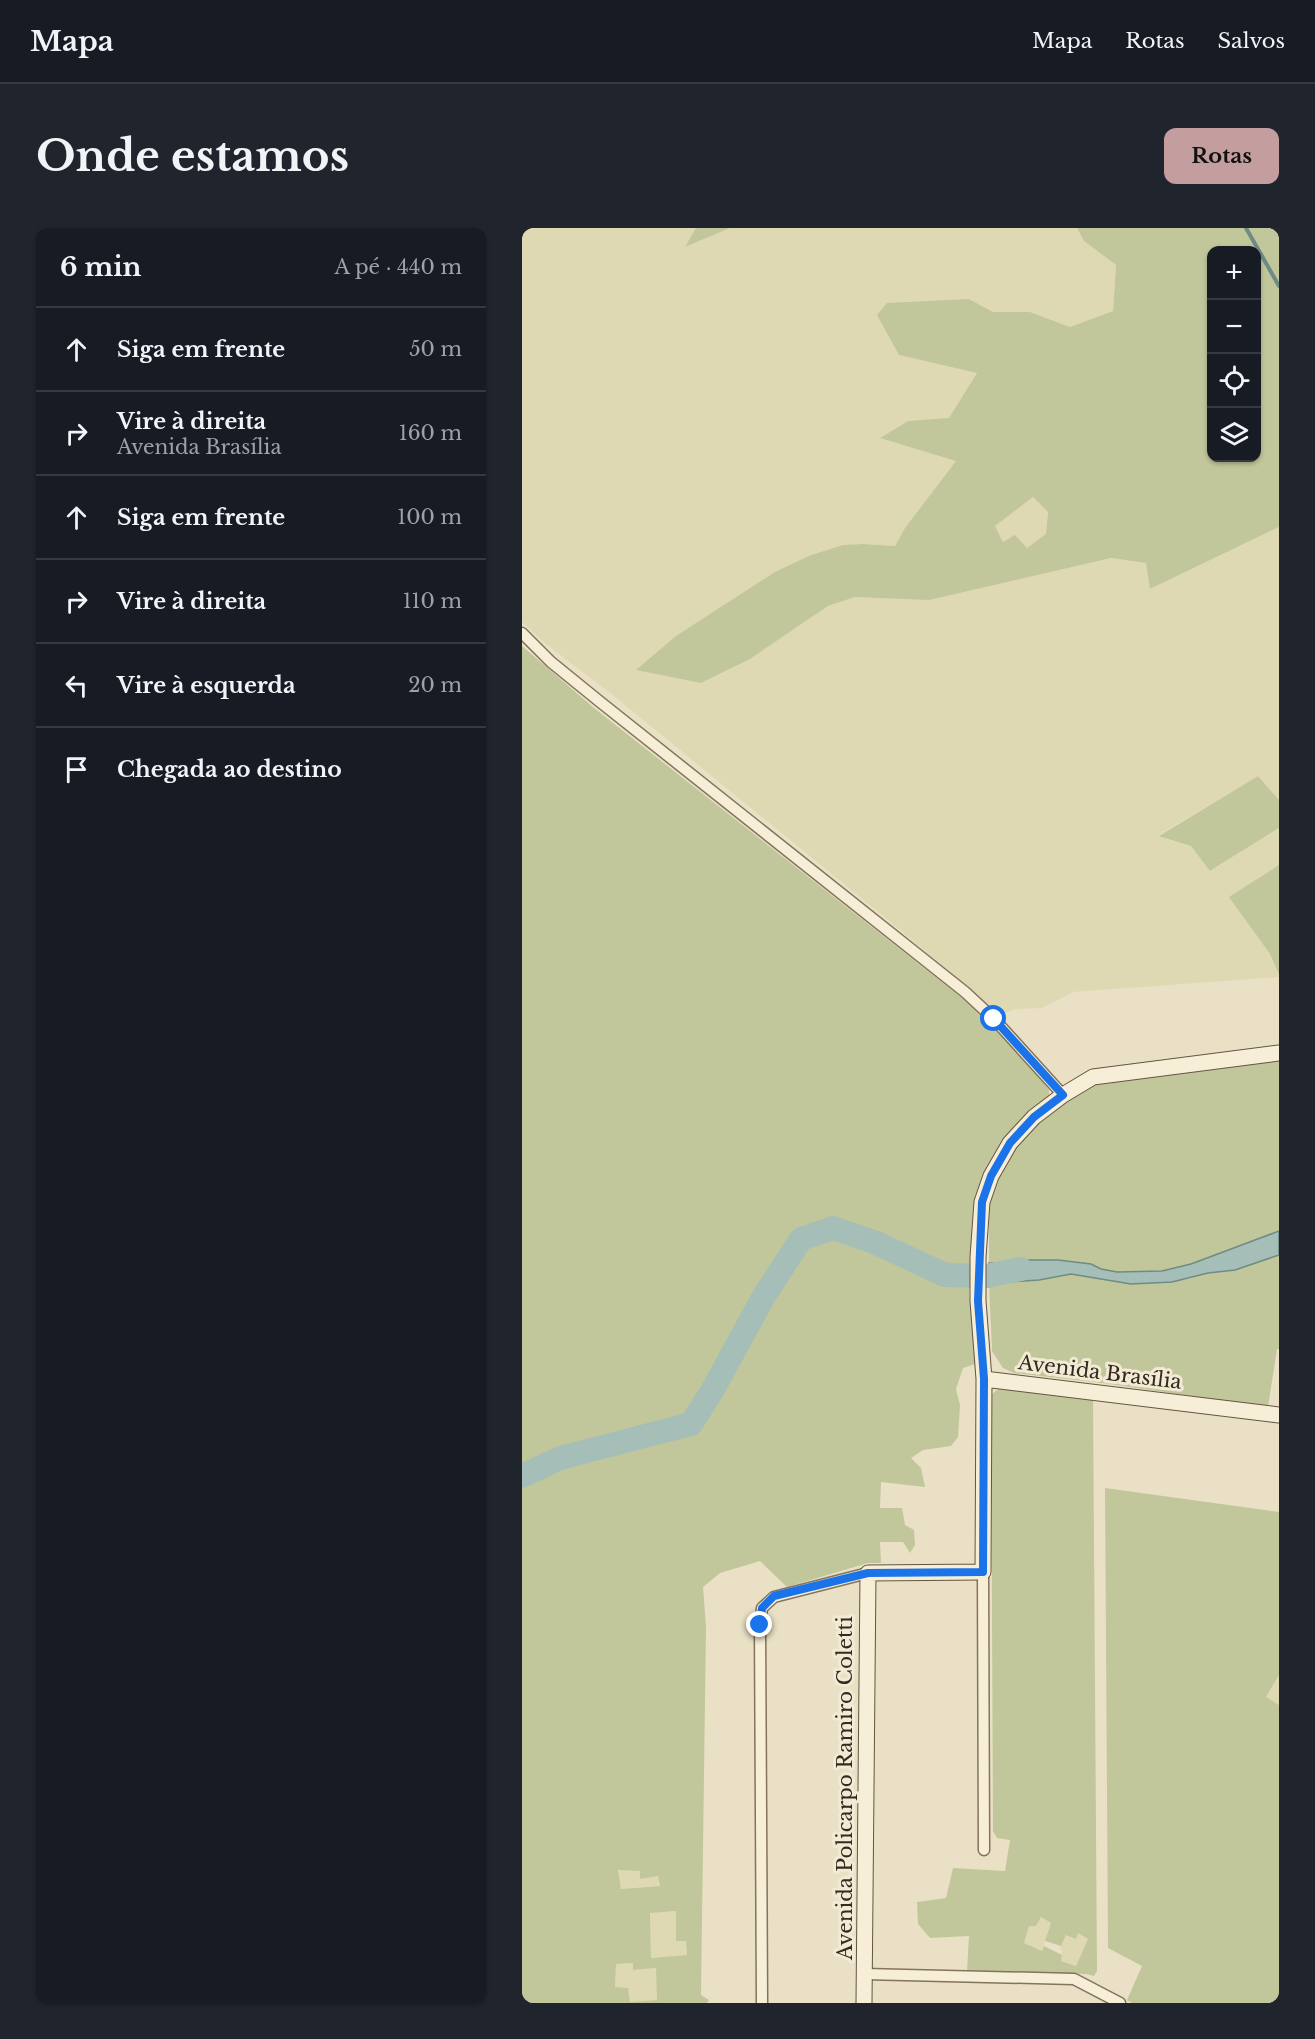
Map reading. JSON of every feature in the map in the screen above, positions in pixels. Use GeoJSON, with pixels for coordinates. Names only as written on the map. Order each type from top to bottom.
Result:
{"type":"FeatureCollection","features":[{"type":"Feature","properties":{"kind":"street"},"geometry":{"type":"LineString","coordinates":[[522,633],[551,662],[599,701],[964,992],[994,1019],[1063,1095]]}},
{"type":"Feature","properties":{"kind":"street"},"geometry":{"type":"LineString","coordinates":[[984,1850],[984,1379],[978,1301],[978,1257],[982,1202],[991,1176],[1010,1143],[1034,1117],[1063,1095],[1093,1077],[1279,1053]]}},
{"type":"Feature","properties":{"kind":"street","name":"Avenida Brasília"},"geometry":{"type":"LineString","coordinates":[[984,1379],[1279,1415]]}},
{"type":"Feature","properties":{"kind":"street"},"geometry":{"type":"LineString","coordinates":[[762,2003],[760,1625],[762,1608],[774,1596],[868,1573],[983,1572]]}},
{"type":"Feature","properties":{"kind":"street","name":"Avenida Policarpo Ramiro Coletti"},"geometry":{"type":"LineString","coordinates":[[864,2003],[868,1573]]}},
{"type":"Feature","properties":{"kind":"street"},"geometry":{"type":"LineString","coordinates":[[864,1974],[1074,1978],[1102,1998],[1120,2003]]}},
{"type":"Feature","properties":{"kind":"shaded area"},"geometry":{"type":"Polygon","coordinates":[[[522,228],[696,228],[687,246],[730,228],[1077,228],[1084,241],[1116,265],[1113,311],[1070,327],[1030,312],[993,312],[969,299],[945,364],[977,373],[949,419],[908,421],[881,438],[957,461],[905,528],[895,546],[843,545],[811,555],[701,683],[750,659],[828,606],[855,597],[889,598],[1012,581],[1111,558],[1146,563],[1150,589],[1279,527],[1279,800],[1258,776],[1159,835],[1191,846],[1211,871],[1279,828],[1279,865],[1230,897],[1270,954],[1279,977],[1073,992],[1042,1008],[1015,1009],[998,1016],[967,986],[883,916],[609,692],[547,645],[522,622],[522,228]]]}},
{"type":"Feature","properties":{"kind":"shaded area"},"geometry":{"type":"Polygon","coordinates":[[[1033,497],[1048,512],[1046,534],[1027,548],[1003,542],[995,526],[1033,497]]]}},
{"type":"Feature","properties":{"kind":"shaded area"},"geometry":{"type":"Polygon","coordinates":[[[1279,1675],[1279,1705],[1266,1697],[1279,1675]]]}},
{"type":"Feature","properties":{"kind":"shaded area"},"geometry":{"type":"Polygon","coordinates":[[[618,1870],[640,1871],[641,1879],[658,1876],[660,1886],[621,1889],[618,1870]]]}},
{"type":"Feature","properties":{"kind":"shaded area"},"geometry":{"type":"Polygon","coordinates":[[[676,1911],[676,1941],[686,1941],[687,1955],[651,1958],[650,1912],[676,1911]]]}},
{"type":"Feature","properties":{"kind":"shaded area"},"geometry":{"type":"Polygon","coordinates":[[[1041,1917],[1051,1923],[1042,1951],[1024,1943],[1029,1926],[1041,1917]]]}},
{"type":"Feature","properties":{"kind":"shaded area"},"geometry":{"type":"Polygon","coordinates":[[[1078,1932],[1088,1939],[1076,1966],[1061,1961],[1062,1950],[1060,1948],[1066,1935],[1078,1932]]]}},
{"type":"Feature","properties":{"kind":"shaded area"},"geometry":{"type":"Polygon","coordinates":[[[634,1963],[634,1970],[656,1968],[658,2000],[630,2002],[615,1987],[616,1964],[634,1963]]]}},
{"type":"Feature","properties":{"kind":"green space"},"geometry":{"type":"Polygon","coordinates":[[[696,228],[730,228],[685,247],[696,228]]]}},
{"type":"Feature","properties":{"kind":"green space"},"geometry":{"type":"Polygon","coordinates":[[[1077,228],[1279,228],[1279,527],[1150,589],[1146,563],[1111,558],[929,600],[855,597],[828,606],[750,659],[701,683],[636,670],[676,636],[775,572],[811,555],[843,545],[895,546],[905,528],[956,461],[880,438],[908,421],[949,418],[977,373],[899,355],[877,315],[887,303],[969,299],[993,312],[1030,312],[1070,327],[1113,311],[1116,265],[1084,241],[1077,228]],[[1033,497],[995,526],[1003,542],[1015,535],[1027,548],[1046,534],[1048,512],[1033,497]]]}},
{"type":"Feature","properties":{"kind":"green space"},"geometry":{"type":"Polygon","coordinates":[[[522,646],[594,708],[962,998],[1026,1058],[1049,1090],[1049,1097],[977,1197],[969,1292],[975,1364],[963,1368],[956,1389],[960,1405],[958,1437],[951,1446],[923,1450],[911,1458],[921,1468],[925,1487],[881,1482],[880,1508],[902,1508],[905,1525],[914,1530],[915,1545],[910,1553],[903,1542],[880,1542],[881,1563],[868,1563],[787,1587],[760,1561],[720,1573],[703,1587],[706,1627],[701,1995],[709,2000],[707,2003],[522,2003],[522,646]],[[618,1870],[621,1889],[660,1886],[658,1876],[640,1879],[640,1871],[618,1870]],[[676,1911],[650,1913],[651,1958],[687,1955],[686,1941],[676,1941],[676,1911]],[[633,1963],[616,1964],[615,1987],[628,1988],[630,2002],[657,2000],[656,1968],[633,1970],[633,1963]]]}},
{"type":"Feature","properties":{"kind":"green space"},"geometry":{"type":"Polygon","coordinates":[[[1258,776],[1279,800],[1279,828],[1210,871],[1191,846],[1159,836],[1258,776]]]}},
{"type":"Feature","properties":{"kind":"green space"},"geometry":{"type":"Polygon","coordinates":[[[1279,865],[1279,975],[1270,954],[1229,897],[1279,865]]]}},
{"type":"Feature","properties":{"kind":"green space"},"geometry":{"type":"Polygon","coordinates":[[[1279,1061],[1279,1231],[1191,1264],[1162,1271],[1117,1272],[1101,1269],[1091,1264],[1058,1260],[1025,1260],[1008,1264],[989,1263],[989,1205],[998,1176],[1015,1149],[1039,1123],[1060,1105],[1095,1085],[1279,1061]]]}},
{"type":"Feature","properties":{"kind":"green space"},"geometry":{"type":"Polygon","coordinates":[[[1279,1255],[1279,1349],[1277,1349],[1268,1407],[1014,1373],[1003,1368],[992,1351],[989,1283],[1039,1280],[1071,1274],[1131,1284],[1188,1279],[1208,1273],[1235,1270],[1279,1255]]]}},
{"type":"Feature","properties":{"kind":"green space"},"geometry":{"type":"Polygon","coordinates":[[[998,1389],[1088,1396],[1093,1400],[1097,1971],[1094,1976],[967,1971],[969,1936],[930,1938],[918,1924],[917,1902],[946,1898],[953,1868],[1005,1871],[1010,1840],[997,1838],[993,1831],[991,1395],[998,1389]],[[1041,1917],[1036,1926],[1029,1926],[1024,1943],[1042,1951],[1044,1946],[1062,1955],[1061,1961],[1076,1966],[1088,1939],[1078,1933],[1076,1939],[1066,1935],[1061,1946],[1045,1941],[1051,1923],[1041,1917]]]}},
{"type":"Feature","properties":{"kind":"green space"},"geometry":{"type":"Polygon","coordinates":[[[1105,1488],[1279,1512],[1279,1675],[1266,1697],[1279,1705],[1279,2003],[1132,2003],[1127,2000],[1142,1966],[1108,1948],[1105,1488]]]}},
{"type":"Feature","properties":{"kind":"water"},"geometry":{"type":"Polygon","coordinates":[[[1279,1231],[1279,1255],[1235,1270],[1208,1273],[1172,1282],[1131,1284],[1071,1274],[1039,1280],[989,1283],[989,1263],[1008,1264],[1025,1260],[1058,1260],[1091,1264],[1101,1269],[1117,1272],[1162,1271],[1191,1264],[1279,1231]]]}},
{"type":"Feature","properties":{"kind":"waterway"},"geometry":{"type":"LineString","coordinates":[[1246,228],[1279,286]]}},
{"type":"Feature","properties":{"kind":"waterway"},"geometry":{"type":"LineString","coordinates":[[522,1476],[560,1458],[691,1424],[712,1391],[764,1296],[801,1239],[833,1228],[874,1242],[945,1275],[987,1276],[1021,1269]]}},
{"type":"Feature","properties":{"kind":"route"},"geometry":{"type":"LineString","coordinates":[[760,1625],[762,1608],[774,1596],[868,1573],[983,1572],[984,1379],[978,1301],[982,1202],[991,1176],[1010,1143],[1034,1117],[1063,1095],[994,1019]]}}]}
